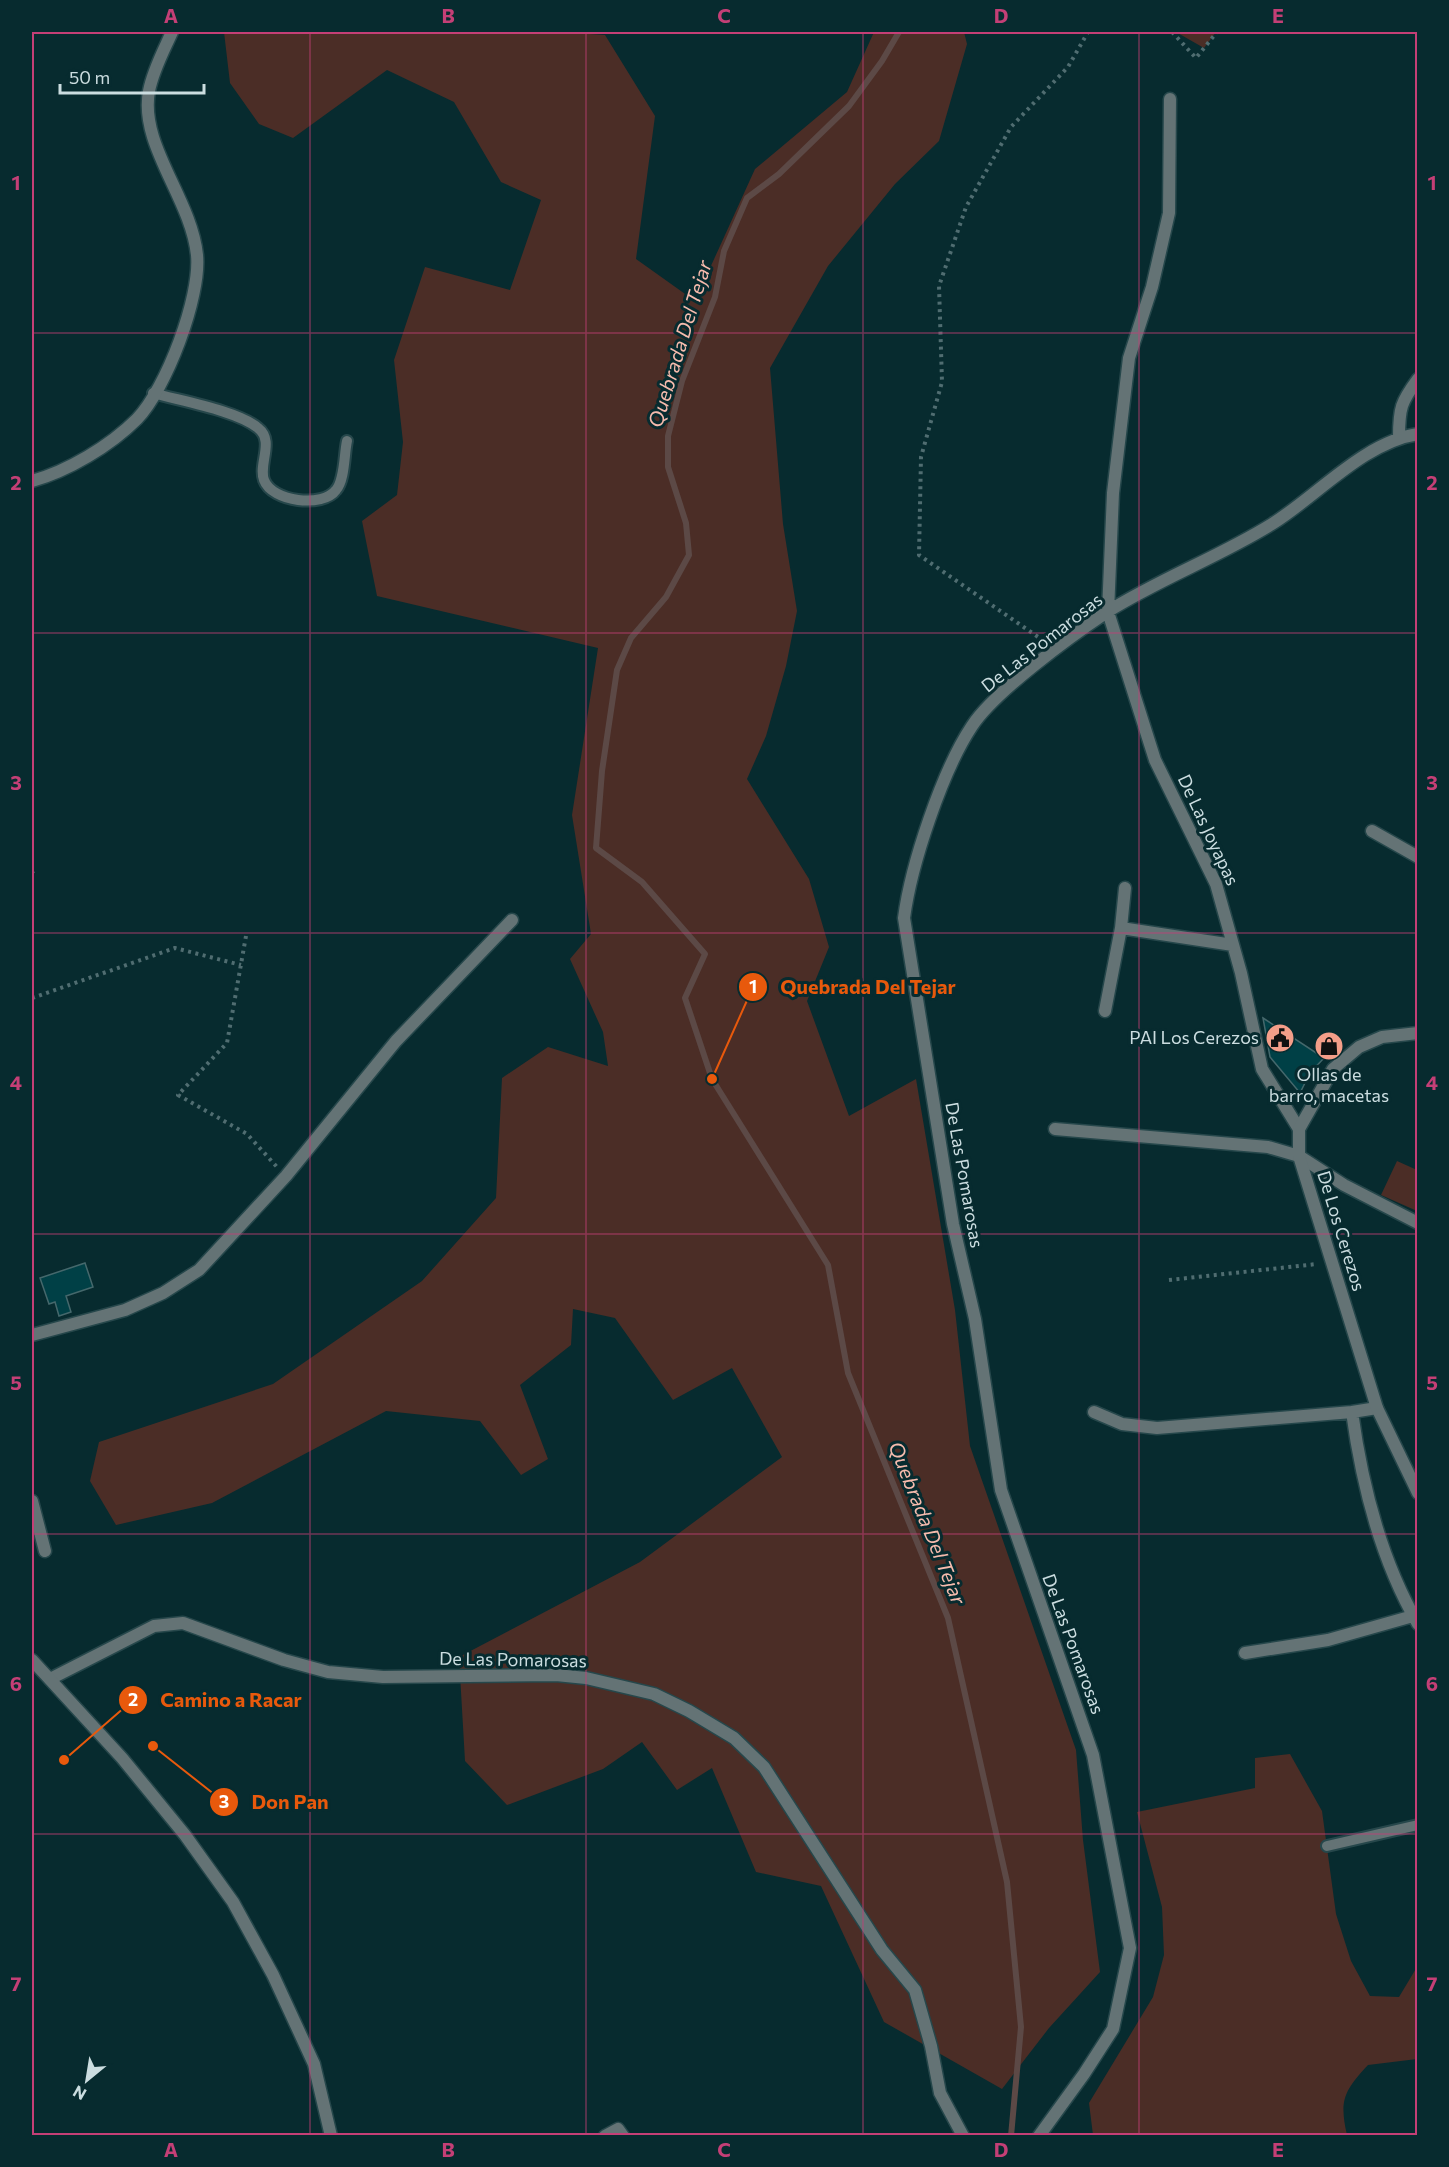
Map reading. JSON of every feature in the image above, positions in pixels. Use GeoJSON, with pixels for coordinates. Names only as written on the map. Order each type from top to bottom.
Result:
{"type":"FeatureCollection","features":[{"type":"Feature","properties":{"kind":"street"},"geometry":{"type":"LineString","coordinates":[[32,481],[90,454],[135,421],[153,393],[181,340],[196,274],[197,256],[190,225],[178,192],[156,148],[148,113],[149,90],[172,32]]}},
{"type":"Feature","properties":{"kind":"street"},"geometry":{"type":"LineString","coordinates":[[1108,612],[1113,492],[1129,358],[1152,286],[1169,213],[1170,99]]}},
{"type":"Feature","properties":{"kind":"street"},"geometry":{"type":"LineString","coordinates":[[1399,437],[1399,411],[1402,400],[1418,379]]}},
{"type":"Feature","properties":{"kind":"street","name":"De Las Pomarosas"},"geometry":{"type":"LineString","coordinates":[[1039,2136],[1113,2029],[1130,1948],[1094,1755],[1001,1490],[975,1318],[952,1224],[904,918],[907,891],[951,764],[972,724],[1008,688],[1108,612],[1272,524],[1355,463],[1399,437],[1418,434]]}},
{"type":"Feature","properties":{"kind":"street","name":"De Las Joyapas"},"geometry":{"type":"LineString","coordinates":[[1108,612],[1155,760],[1216,884],[1262,1069],[1299,1129]]}},
{"type":"Feature","properties":{"kind":"street"},"geometry":{"type":"LineString","coordinates":[[1372,831],[1418,857]]}},
{"type":"Feature","properties":{"kind":"street"},"geometry":{"type":"LineString","coordinates":[[1105,1011],[1121,928],[1125,888]]}},
{"type":"Feature","properties":{"kind":"street"},"geometry":{"type":"LineString","coordinates":[[32,1335],[125,1310],[163,1293],[199,1270],[286,1176],[396,1041],[513,920]]}},
{"type":"Feature","properties":{"kind":"street"},"geometry":{"type":"LineString","coordinates":[[1121,928],[1233,945]]}},
{"type":"Feature","properties":{"kind":"street","name":"De Los Cerezos"},"geometry":{"type":"LineString","coordinates":[[1418,1033],[1383,1037],[1359,1047],[1333,1069],[1299,1129],[1299,1156],[1377,1408],[1418,1493]]}},
{"type":"Feature","properties":{"kind":"street"},"geometry":{"type":"LineString","coordinates":[[1055,1129],[1268,1147],[1299,1156],[1344,1185],[1418,1223]]}},
{"type":"Feature","properties":{"kind":"street"},"geometry":{"type":"LineString","coordinates":[[1094,1412],[1122,1424],[1157,1428],[1377,1408]]}},
{"type":"Feature","properties":{"kind":"street"},"geometry":{"type":"LineString","coordinates":[[1245,1653],[1328,1640],[1415,1620],[1381,1542],[1367,1498],[1359,1463],[1352,1412]]}},
{"type":"Feature","properties":{"kind":"street"},"geometry":{"type":"LineString","coordinates":[[32,1501],[45,1551]]}},
{"type":"Feature","properties":{"kind":"street","name":"De Las Pomarosas"},"geometry":{"type":"LineString","coordinates":[[50,1679],[154,1626],[183,1623],[284,1660],[328,1672],[382,1677],[556,1675],[586,1678],[654,1694],[689,1711],[734,1738],[764,1767],[882,1950],[915,1990],[932,2046],[940,2093],[963,2136]]}},
{"type":"Feature","properties":{"kind":"street"},"geometry":{"type":"LineString","coordinates":[[32,1660],[143,1783],[185,1835],[233,1902],[273,1975],[314,2064],[331,2136]]}},
{"type":"Feature","properties":{"kind":"street"},"geometry":{"type":"LineString","coordinates":[[605,2136],[618,2129],[623,2136]]}},
{"type":"Feature","properties":{"kind":"lane"},"geometry":{"type":"LineString","coordinates":[[153,393],[244,419],[261,429],[266,439],[262,478],[269,490],[283,496],[315,501],[328,498],[338,489],[347,441]]}},
{"type":"Feature","properties":{"kind":"lane"},"geometry":{"type":"LineString","coordinates":[[1327,1846],[1418,1825]]}},
{"type":"Feature","properties":{"kind":"path"},"geometry":{"type":"LineString","coordinates":[[1057,650],[919,555],[921,457],[942,382],[939,286],[966,207],[1011,127],[1068,67],[1088,32]]}},
{"type":"Feature","properties":{"kind":"path"},"geometry":{"type":"LineString","coordinates":[[1172,32],[1196,58],[1217,32]]}},
{"type":"Feature","properties":{"kind":"path"},"geometry":{"type":"LineString","coordinates":[[246,936],[227,1043],[178,1095],[247,1134],[286,1176]]}},
{"type":"Feature","properties":{"kind":"path"},"geometry":{"type":"LineString","coordinates":[[32,998],[175,948],[241,966]]}},
{"type":"Feature","properties":{"kind":"path"},"geometry":{"type":"LineString","coordinates":[[1169,1280],[1332,1263]]}},
{"type":"Feature","properties":{"kind":"shaded area"},"geometry":{"type":"Polygon","coordinates":[[[224,32],[560,32],[605,35],[655,116],[636,259],[695,301],[755,169],[847,92],[874,32],[964,32],[967,44],[939,141],[895,184],[828,266],[770,368],[783,524],[797,611],[786,666],[766,736],[747,779],[809,879],[829,947],[807,1001],[849,1116],[916,1079],[955,1310],[970,1446],[1076,1750],[1083,1840],[1100,1972],[1049,2028],[1002,2089],[884,2022],[821,1886],[756,1872],[712,1768],[677,1790],[642,1742],[603,1769],[507,1805],[465,1761],[459,1657],[640,1562],[782,1457],[732,1368],[673,1400],[615,1318],[573,1309],[571,1345],[520,1385],[548,1459],[521,1475],[480,1421],[386,1411],[212,1503],[116,1525],[90,1481],[99,1442],[273,1384],[422,1281],[496,1198],[502,1078],[548,1047],[608,1066],[603,1032],[570,959],[591,934],[572,815],[598,648],[377,596],[362,521],[397,495],[403,442],[394,360],[425,267],[510,290],[541,200],[501,182],[454,102],[387,70],[293,138],[259,124],[230,83],[224,32]]]}},
{"type":"Feature","properties":{"kind":"shaded area"},"geometry":{"type":"Polygon","coordinates":[[[1176,32],[1216,32],[1204,48],[1176,32]]]}},
{"type":"Feature","properties":{"kind":"shaded area"},"geometry":{"type":"Polygon","coordinates":[[[1397,1161],[1417,1170],[1417,1211],[1381,1195],[1397,1161]]]}},
{"type":"Feature","properties":{"kind":"shaded area"},"geometry":{"type":"Polygon","coordinates":[[[1290,1754],[1322,1811],[1336,1914],[1351,1961],[1370,1996],[1399,1997],[1417,1967],[1417,2059],[1368,2065],[1353,2082],[1346,2097],[1344,2113],[1347,2135],[1093,2135],[1089,2103],[1153,1997],[1164,1955],[1162,1907],[1137,1812],[1255,1788],[1255,1758],[1290,1754]]]}},
{"type":"Feature","properties":{"kind":"building","name":"PAI Los Cerezos"},"geometry":{"type":"Polygon","coordinates":[[[1263,1018],[1324,1058],[1310,1073],[1300,1093],[1270,1057],[1263,1018]]]}},
{"type":"Feature","properties":{"kind":"building"},"geometry":{"type":"Polygon","coordinates":[[[85,1263],[93,1287],[66,1296],[71,1312],[59,1316],[55,1302],[49,1304],[40,1278],[85,1263]]]}},
{"type":"Feature","properties":{"kind":"waterway","name":"Quebrada Del Tejar"},"geometry":{"type":"LineString","coordinates":[[899,32],[882,61],[849,106],[779,174],[747,198],[724,251],[715,297],[682,381],[668,436],[668,467],[686,523],[689,555],[666,597],[631,638],[617,670],[602,771],[596,848],[642,882],[705,954],[685,998],[712,1079],[828,1265],[848,1373],[948,1618],[1007,1882],[1021,2027],[1011,2136]]}},
{"type":"Feature","properties":{"kind":"place","name":"PAI Los Cerezos"},"geometry":{"type":"Point","coordinates":[1280,1038]}},
{"type":"Feature","properties":{"kind":"place","name":"Ollas de barro, macetas"},"geometry":{"type":"Point","coordinates":[1329,1046]}},
{"type":"Feature","properties":{"kind":"place","name":"Quebrada Del Tejar"},"geometry":{"type":"Point","coordinates":[712,1079]}},
{"type":"Feature","properties":{"kind":"place","name":"Don Pan"},"geometry":{"type":"Point","coordinates":[153,1746]}},
{"type":"Feature","properties":{"kind":"place","name":"Camino a Racar"},"geometry":{"type":"Point","coordinates":[64,1760]}}]}
